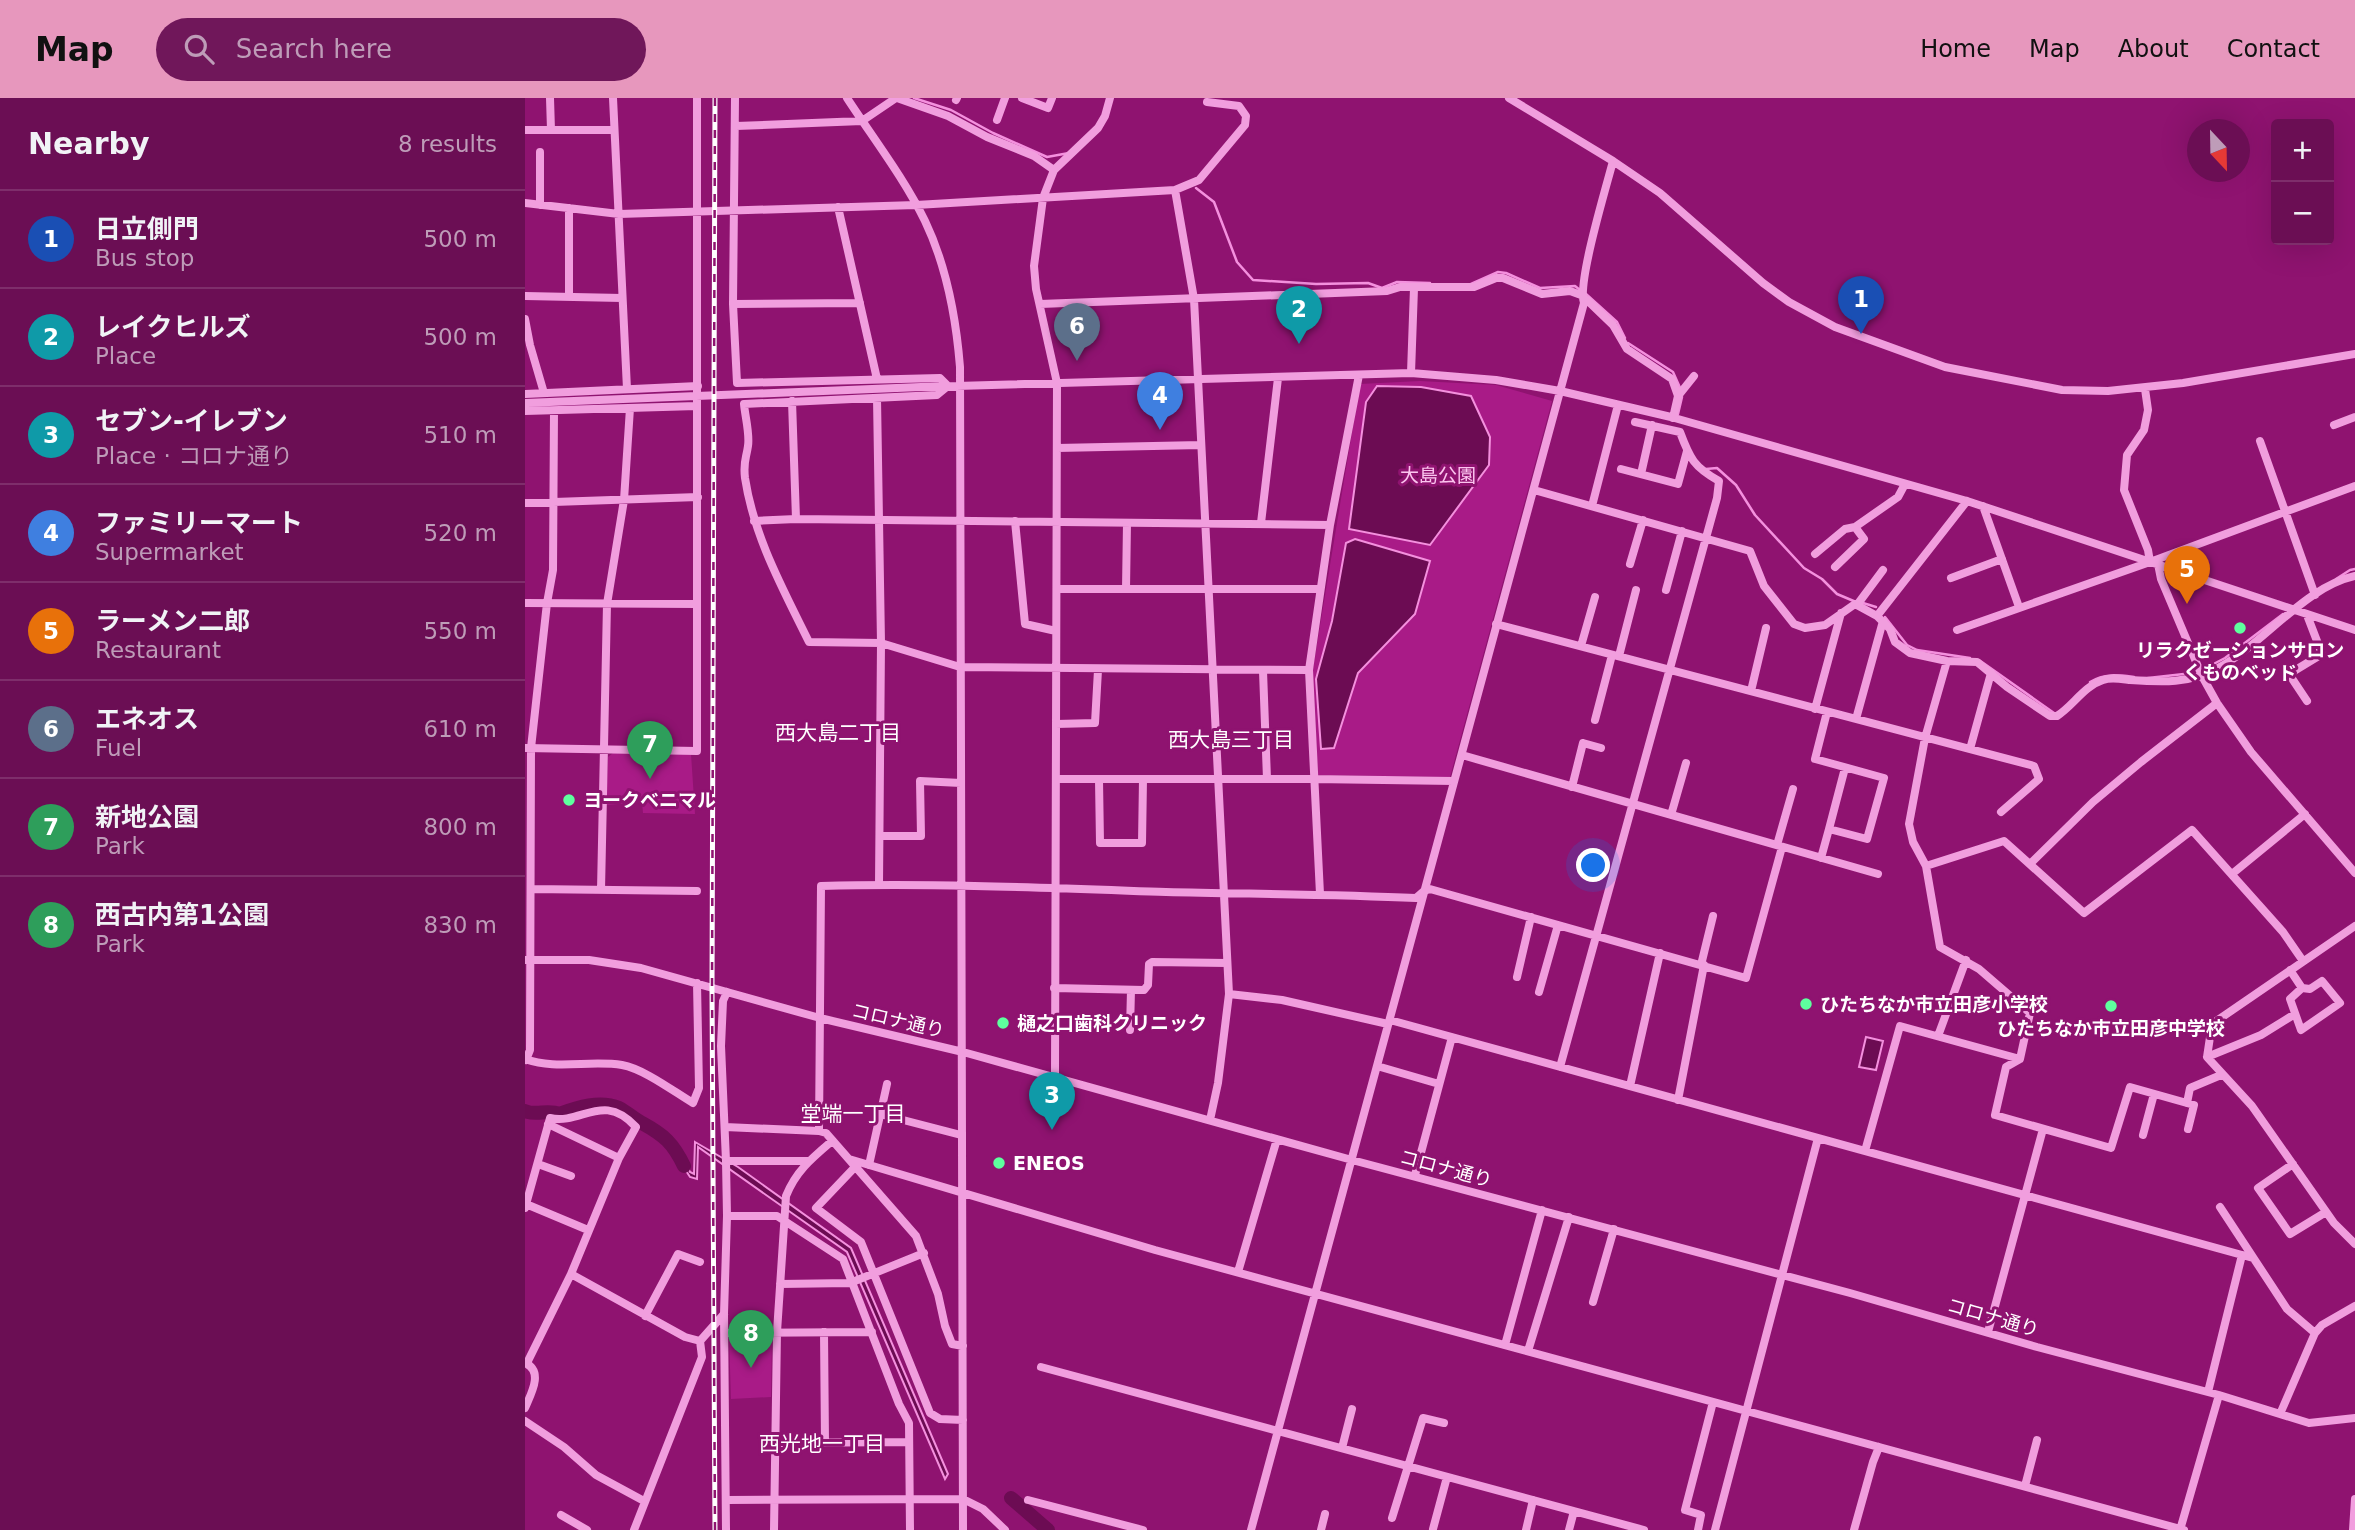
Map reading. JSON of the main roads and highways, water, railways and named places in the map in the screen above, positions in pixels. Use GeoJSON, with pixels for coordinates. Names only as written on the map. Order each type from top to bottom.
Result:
{"type":"FeatureCollection","features":[{"type":"Feature","properties":{"kind":"waterway"},"geometry":{"type":"LineString","coordinates":[[914,98],[951,110],[993,133],[1047,157],[1069,153]]}},
{"type":"Feature","properties":{"kind":"waterway"},"geometry":{"type":"LineString","coordinates":[[1196,188],[1214,202],[1237,262],[1253,280],[1316,284],[1368,283],[1382,288],[1397,282],[1430,283]]}},
{"type":"Feature","properties":{"kind":"waterway"},"geometry":{"type":"LineString","coordinates":[[1471,284],[1498,272],[1540,288],[1575,286],[1580,290]]}},
{"type":"Feature","properties":{"kind":"waterway"},"geometry":{"type":"LineString","coordinates":[[1586,294],[1617,322],[1625,338]]}},
{"type":"Feature","properties":{"kind":"waterway"},"geometry":{"type":"LineString","coordinates":[[1628,343],[1673,372],[1681,390]]}},
{"type":"Feature","properties":{"kind":"waterway"},"geometry":{"type":"LineString","coordinates":[[1678,414],[1682,397]]}},
{"type":"Feature","properties":{"kind":"waterway"},"geometry":{"type":"LineString","coordinates":[[1706,469],[1717,468],[1736,485],[1755,515],[1804,568],[1822,579],[1837,594],[1856,602]]}},
{"type":"Feature","properties":{"kind":"waterway"},"geometry":{"type":"LineString","coordinates":[[2336,579],[2355,569]]}},
{"type":"Feature","properties":{"kind":"waterway"},"geometry":{"type":"LineString","coordinates":[[1863,603],[1876,607]]}},
{"type":"Feature","properties":{"kind":"waterway"},"geometry":{"type":"LineString","coordinates":[[2204,669],[2225,658],[2283,614]]}},
{"type":"Feature","properties":{"kind":"waterway"},"geometry":{"type":"LineString","coordinates":[[1885,617],[1907,645],[1917,650],[1970,658]]}},
{"type":"Feature","properties":{"kind":"waterway"},"geometry":{"type":"LineString","coordinates":[[1979,660],[2054,713]]}},
{"type":"Feature","properties":{"kind":"waterway"},"geometry":{"type":"LineString","coordinates":[[2148,678],[2193,673]]}},
{"type":"Feature","properties":{"kind":"waterway"},"geometry":{"type":"LineString","coordinates":[[2090,682],[2106,676],[2134,677]]}},
{"type":"Feature","properties":{"kind":"waterway"},"geometry":{"type":"LineString","coordinates":[[525,1111],[559,1114],[597,1105],[619,1108],[662,1136],[672,1145],[684,1166]]}},
{"type":"Feature","properties":{"kind":"waterway"},"geometry":{"type":"LineString","coordinates":[[1011,1498],[1048,1530]]}},
{"type":"Feature","properties":{"kind":"railway"},"geometry":{"type":"LineString","coordinates":[[715,98],[712,988],[715,1530]]}},
{"type":"Feature","properties":{"kind":"place","name":"日立側門"},"geometry":{"type":"Point","coordinates":[1861,334]}},
{"type":"Feature","properties":{"kind":"place","name":"レイクヒルズ"},"geometry":{"type":"Point","coordinates":[1299,344]}},
{"type":"Feature","properties":{"kind":"place","name":"エネオス"},"geometry":{"type":"Point","coordinates":[1077,361]}},
{"type":"Feature","properties":{"kind":"place","name":"ファミリーマート"},"geometry":{"type":"Point","coordinates":[1160,430]}},
{"type":"Feature","properties":{"kind":"place","name":"ラーメン二郎"},"geometry":{"type":"Point","coordinates":[2187,604]}},
{"type":"Feature","properties":{"kind":"place","name":"リラクゼーションサロン くものベッド"},"geometry":{"type":"Point","coordinates":[2240,628]}},
{"type":"Feature","properties":{"kind":"place","name":"新地公園"},"geometry":{"type":"Point","coordinates":[650,779]}},
{"type":"Feature","properties":{"kind":"place","name":"ヨークベニマル"},"geometry":{"type":"Point","coordinates":[569,800]}},
{"type":"Feature","properties":{"kind":"place","name":"ひたちなか市立田彦小学校"},"geometry":{"type":"Point","coordinates":[1806,1004]}},
{"type":"Feature","properties":{"kind":"place","name":"ひたちなか市立田彦中学校"},"geometry":{"type":"Point","coordinates":[2111,1006]}},
{"type":"Feature","properties":{"kind":"place","name":"樋之口歯科クリニック"},"geometry":{"type":"Point","coordinates":[1003,1023]}},
{"type":"Feature","properties":{"kind":"place","name":"セブン-イレブン"},"geometry":{"type":"Point","coordinates":[1052,1130]}},
{"type":"Feature","properties":{"kind":"place","name":"ENEOS"},"geometry":{"type":"Point","coordinates":[999,1163]}},
{"type":"Feature","properties":{"kind":"place","name":"西古内第1公園"},"geometry":{"type":"Point","coordinates":[751,1368]}},
{"type":"Feature","properties":{"kind":"district","name":"西大島二丁目"},"geometry":{"type":"Point","coordinates":[838,733]}},
{"type":"Feature","properties":{"kind":"district","name":"西大島三丁目"},"geometry":{"type":"Point","coordinates":[1231,740]}},
{"type":"Feature","properties":{"kind":"district","name":"堂端一丁目"},"geometry":{"type":"Point","coordinates":[853,1114]}},
{"type":"Feature","properties":{"kind":"district","name":"西光地一丁目"},"geometry":{"type":"Point","coordinates":[822,1444]}},
{"type":"Feature","properties":{"kind":"park label","name":"大島公園"},"geometry":{"type":"Point","coordinates":[1438,475]}}]}
